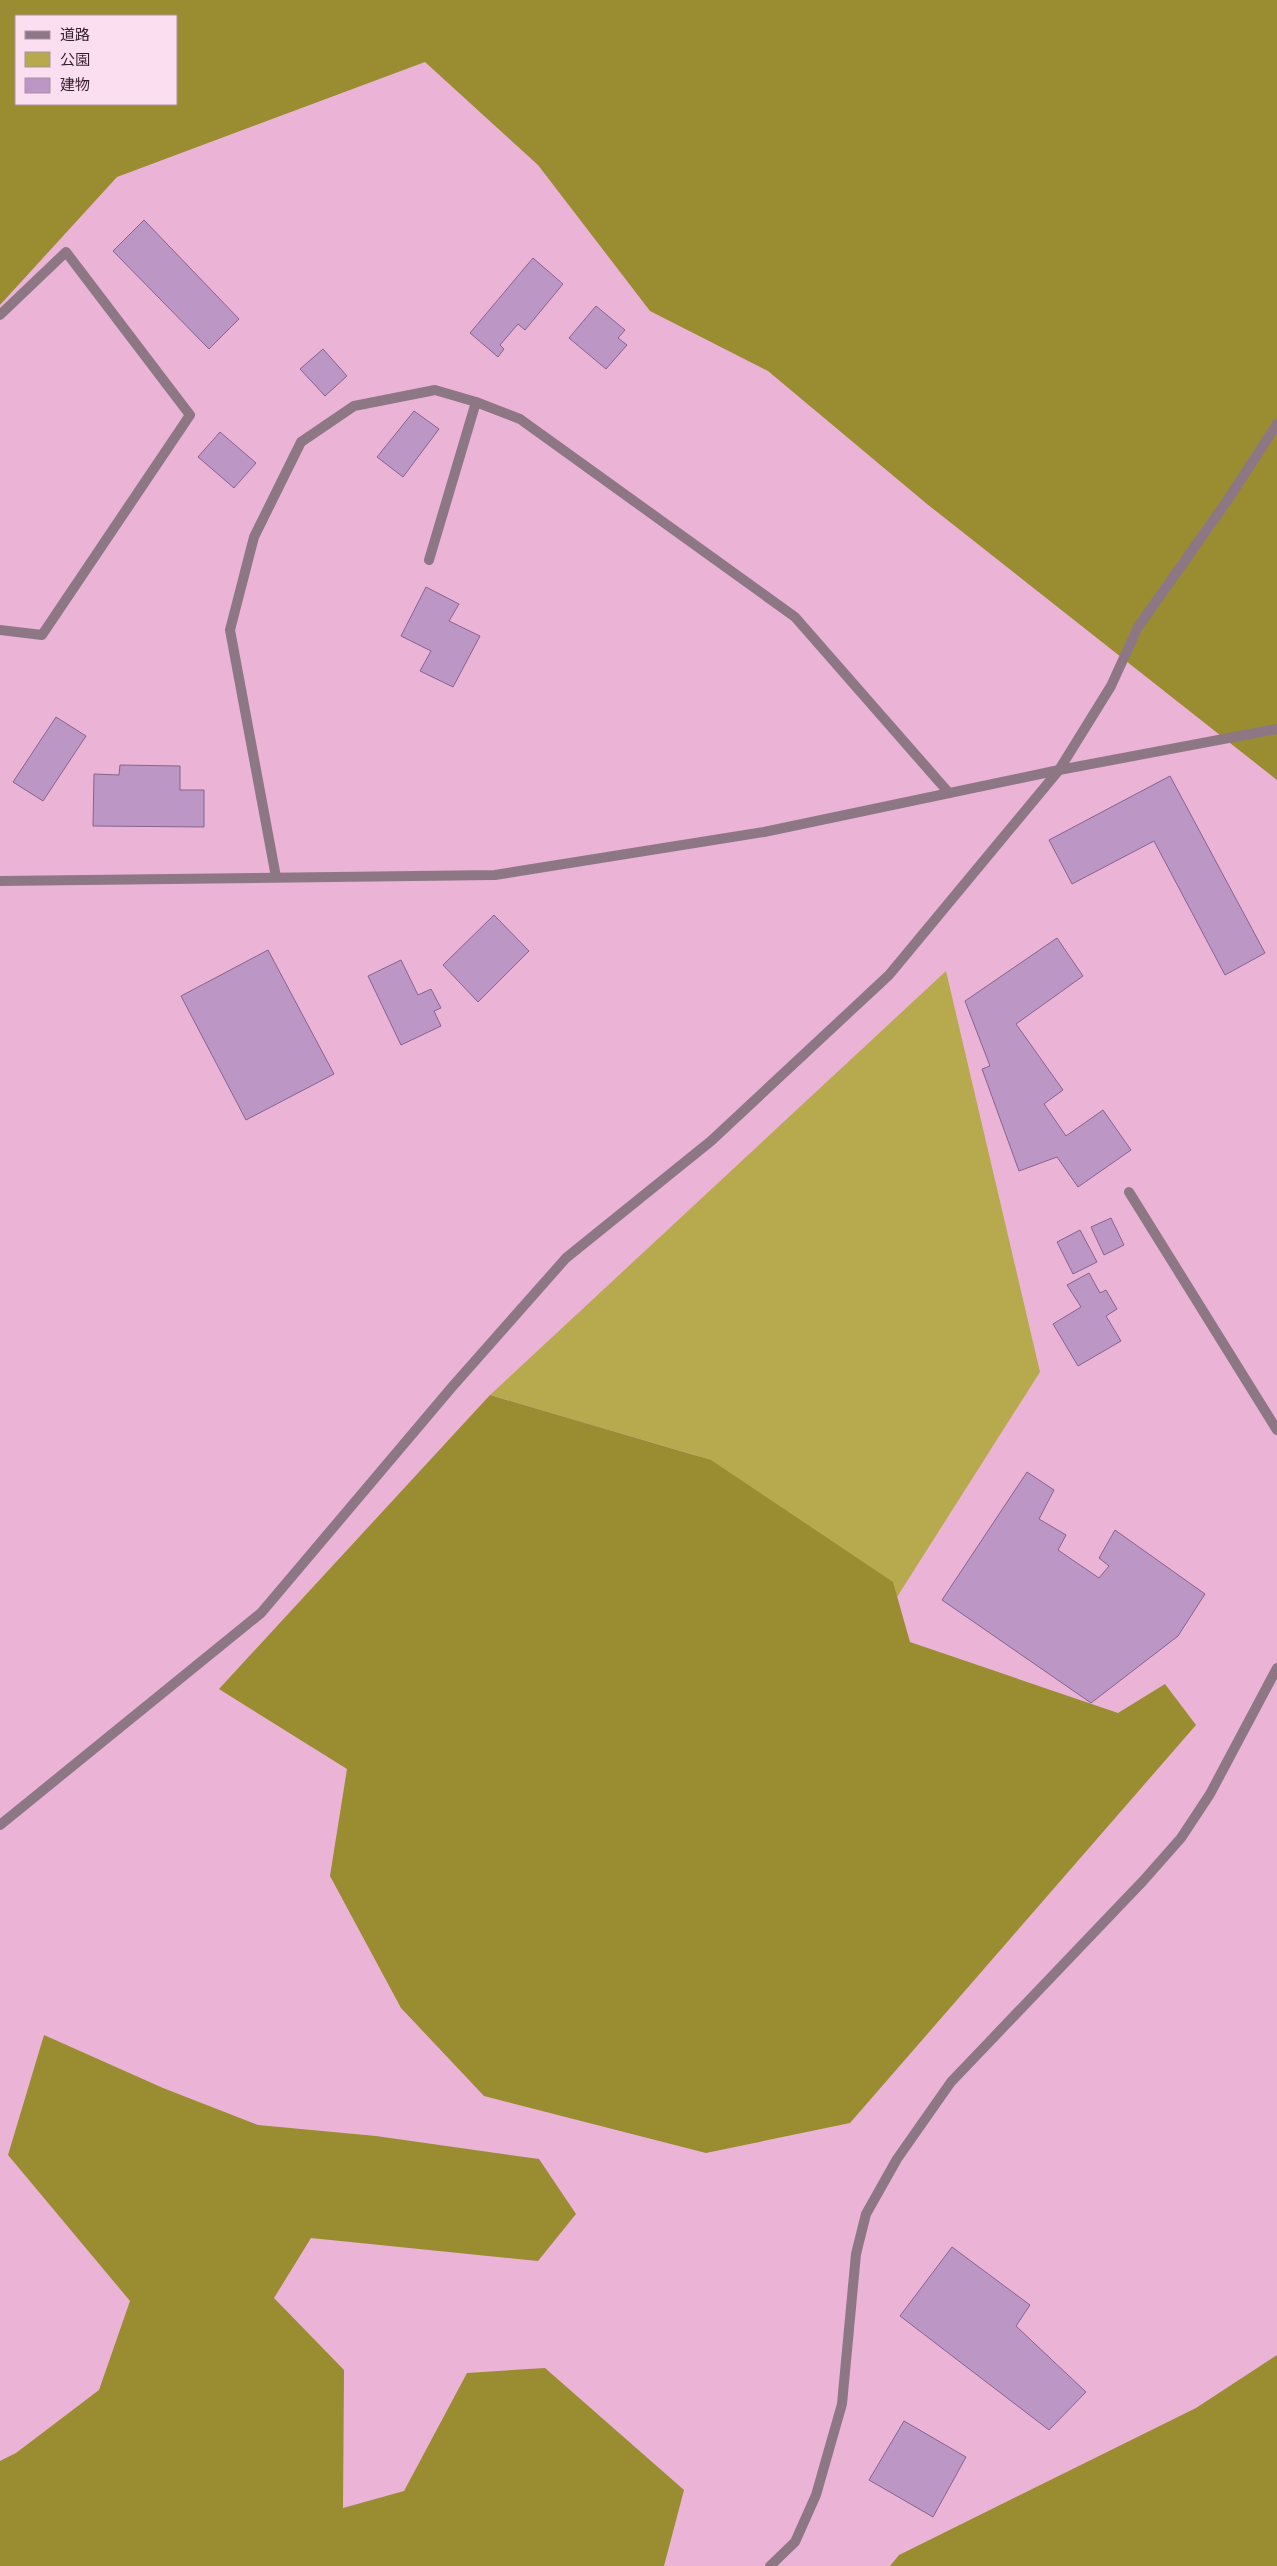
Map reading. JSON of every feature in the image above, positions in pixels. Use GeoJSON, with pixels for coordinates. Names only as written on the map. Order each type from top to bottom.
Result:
{"type":"FeatureCollection","features":[{"type":"Feature","properties":{"kind":"street"},"geometry":{"type":"LineString","coordinates":[[0,315],[66,252],[190,416],[42,635],[0,630]]}},
{"type":"Feature","properties":{"kind":"street"},"geometry":{"type":"LineString","coordinates":[[276,877],[230,630],[254,537],[301,442],[354,406],[435,390],[476,402],[520,419],[795,617],[949,793]]}},
{"type":"Feature","properties":{"kind":"street"},"geometry":{"type":"LineString","coordinates":[[429,560],[476,402]]}},
{"type":"Feature","properties":{"kind":"street"},"geometry":{"type":"LineString","coordinates":[[0,1825],[261,1613],[452,1387],[566,1258],[712,1141],[889,975],[1059,770],[1111,686],[1138,627],[1227,502],[1277,424]]}},
{"type":"Feature","properties":{"kind":"street"},"geometry":{"type":"LineString","coordinates":[[0,881],[495,875],[764,832],[1059,770],[1277,729]]}},
{"type":"Feature","properties":{"kind":"street"},"geometry":{"type":"LineString","coordinates":[[1129,1192],[1277,1430]]}},
{"type":"Feature","properties":{"kind":"street"},"geometry":{"type":"LineString","coordinates":[[770,2566],[795,2542],[816,2495],[842,2404],[856,2254],[866,2214],[893,2167],[951,2082],[1143,1881],[1181,1838],[1210,1794],[1277,1668]]}},
{"type":"Feature","properties":{"kind":"green space"},"geometry":{"type":"Polygon","coordinates":[[[946,971],[1040,1372],[897,1597],[698,1456],[490,1395],[946,971]]]}},
{"type":"Feature","properties":{"kind":"shaded area"},"geometry":{"type":"Polygon","coordinates":[[[0,0],[1277,0],[1277,780],[927,504],[768,371],[650,311],[538,165],[425,62],[117,177],[0,305],[0,0]]]}},
{"type":"Feature","properties":{"kind":"shaded area"},"geometry":{"type":"Polygon","coordinates":[[[490,1395],[711,1460],[893,1582],[910,1642],[1118,1713],[1165,1684],[1196,1725],[850,2123],[706,2153],[484,2096],[401,2008],[330,1876],[347,1769],[219,1689],[490,1395]]]}},
{"type":"Feature","properties":{"kind":"shaded area"},"geometry":{"type":"Polygon","coordinates":[[[44,2035],[163,2088],[258,2125],[376,2136],[539,2159],[576,2214],[538,2261],[311,2238],[274,2298],[344,2370],[343,2508],[404,2491],[467,2373],[545,2368],[684,2490],[664,2566],[0,2566],[0,2461],[16,2453],[99,2390],[130,2301],[8,2155],[44,2035]]]}},
{"type":"Feature","properties":{"kind":"shaded area"},"geometry":{"type":"Polygon","coordinates":[[[1277,2355],[1277,2566],[890,2566],[899,2555],[1196,2408],[1277,2355]]]}},
{"type":"Feature","properties":{"kind":"building"},"geometry":{"type":"Polygon","coordinates":[[[144,220],[239,319],[209,349],[113,251],[144,220]]]}},
{"type":"Feature","properties":{"kind":"building"},"geometry":{"type":"Polygon","coordinates":[[[533,258],[563,284],[525,330],[518,324],[500,345],[504,349],[498,357],[470,333],[533,258]]]}},
{"type":"Feature","properties":{"kind":"building"},"geometry":{"type":"Polygon","coordinates":[[[596,306],[625,330],[618,338],[627,345],[606,369],[569,338],[596,306]]]}},
{"type":"Feature","properties":{"kind":"building"},"geometry":{"type":"Polygon","coordinates":[[[323,349],[347,376],[325,396],[300,369],[323,349]]]}},
{"type":"Feature","properties":{"kind":"building"},"geometry":{"type":"Polygon","coordinates":[[[414,411],[439,429],[403,477],[377,457],[414,411]]]}},
{"type":"Feature","properties":{"kind":"building"},"geometry":{"type":"Polygon","coordinates":[[[220,432],[256,463],[234,488],[198,457],[220,432]]]}},
{"type":"Feature","properties":{"kind":"building"},"geometry":{"type":"Polygon","coordinates":[[[426,587],[459,604],[449,621],[480,636],[453,687],[420,671],[431,651],[401,636],[426,587]]]}},
{"type":"Feature","properties":{"kind":"building"},"geometry":{"type":"Polygon","coordinates":[[[56,717],[86,736],[43,801],[13,782],[56,717]]]}},
{"type":"Feature","properties":{"kind":"building"},"geometry":{"type":"Polygon","coordinates":[[[120,765],[180,766],[180,790],[204,790],[204,827],[93,826],[94,774],[119,775],[120,765]]]}},
{"type":"Feature","properties":{"kind":"building"},"geometry":{"type":"Polygon","coordinates":[[[1170,776],[1265,953],[1225,975],[1154,841],[1072,884],[1049,840],[1170,776]]]}},
{"type":"Feature","properties":{"kind":"building"},"geometry":{"type":"Polygon","coordinates":[[[494,915],[529,951],[478,1002],[443,965],[494,915]]]}},
{"type":"Feature","properties":{"kind":"building"},"geometry":{"type":"Polygon","coordinates":[[[1057,938],[1083,976],[1016,1024],[1063,1090],[1044,1104],[1066,1136],[1103,1110],[1131,1150],[1078,1187],[1057,1157],[1019,1171],[982,1069],[990,1066],[965,1001],[1057,938]]]}},
{"type":"Feature","properties":{"kind":"building"},"geometry":{"type":"Polygon","coordinates":[[[268,950],[334,1074],[246,1120],[181,996],[268,950]]]}},
{"type":"Feature","properties":{"kind":"building"},"geometry":{"type":"Polygon","coordinates":[[[401,960],[418,995],[431,989],[441,1008],[434,1011],[441,1026],[401,1045],[368,976],[401,960]]]}},
{"type":"Feature","properties":{"kind":"building"},"geometry":{"type":"Polygon","coordinates":[[[1111,1218],[1124,1245],[1104,1255],[1091,1227],[1111,1218]]]}},
{"type":"Feature","properties":{"kind":"building"},"geometry":{"type":"Polygon","coordinates":[[[1080,1230],[1097,1262],[1073,1274],[1057,1242],[1080,1230]]]}},
{"type":"Feature","properties":{"kind":"building"},"geometry":{"type":"Polygon","coordinates":[[[1089,1273],[1100,1293],[1106,1290],[1117,1309],[1106,1316],[1121,1341],[1078,1366],[1053,1324],[1081,1307],[1067,1285],[1089,1273]]]}},
{"type":"Feature","properties":{"kind":"building"},"geometry":{"type":"Polygon","coordinates":[[[1027,1472],[1054,1490],[1039,1519],[1066,1535],[1058,1550],[1099,1578],[1109,1566],[1099,1558],[1115,1530],[1205,1594],[1178,1636],[1091,1703],[942,1600],[1027,1472]]]}},
{"type":"Feature","properties":{"kind":"building"},"geometry":{"type":"Polygon","coordinates":[[[952,2247],[1030,2305],[1016,2326],[1086,2392],[1049,2430],[900,2316],[952,2247]]]}},
{"type":"Feature","properties":{"kind":"building"},"geometry":{"type":"Polygon","coordinates":[[[904,2421],[966,2457],[933,2517],[869,2480],[904,2421]]]}}]}
